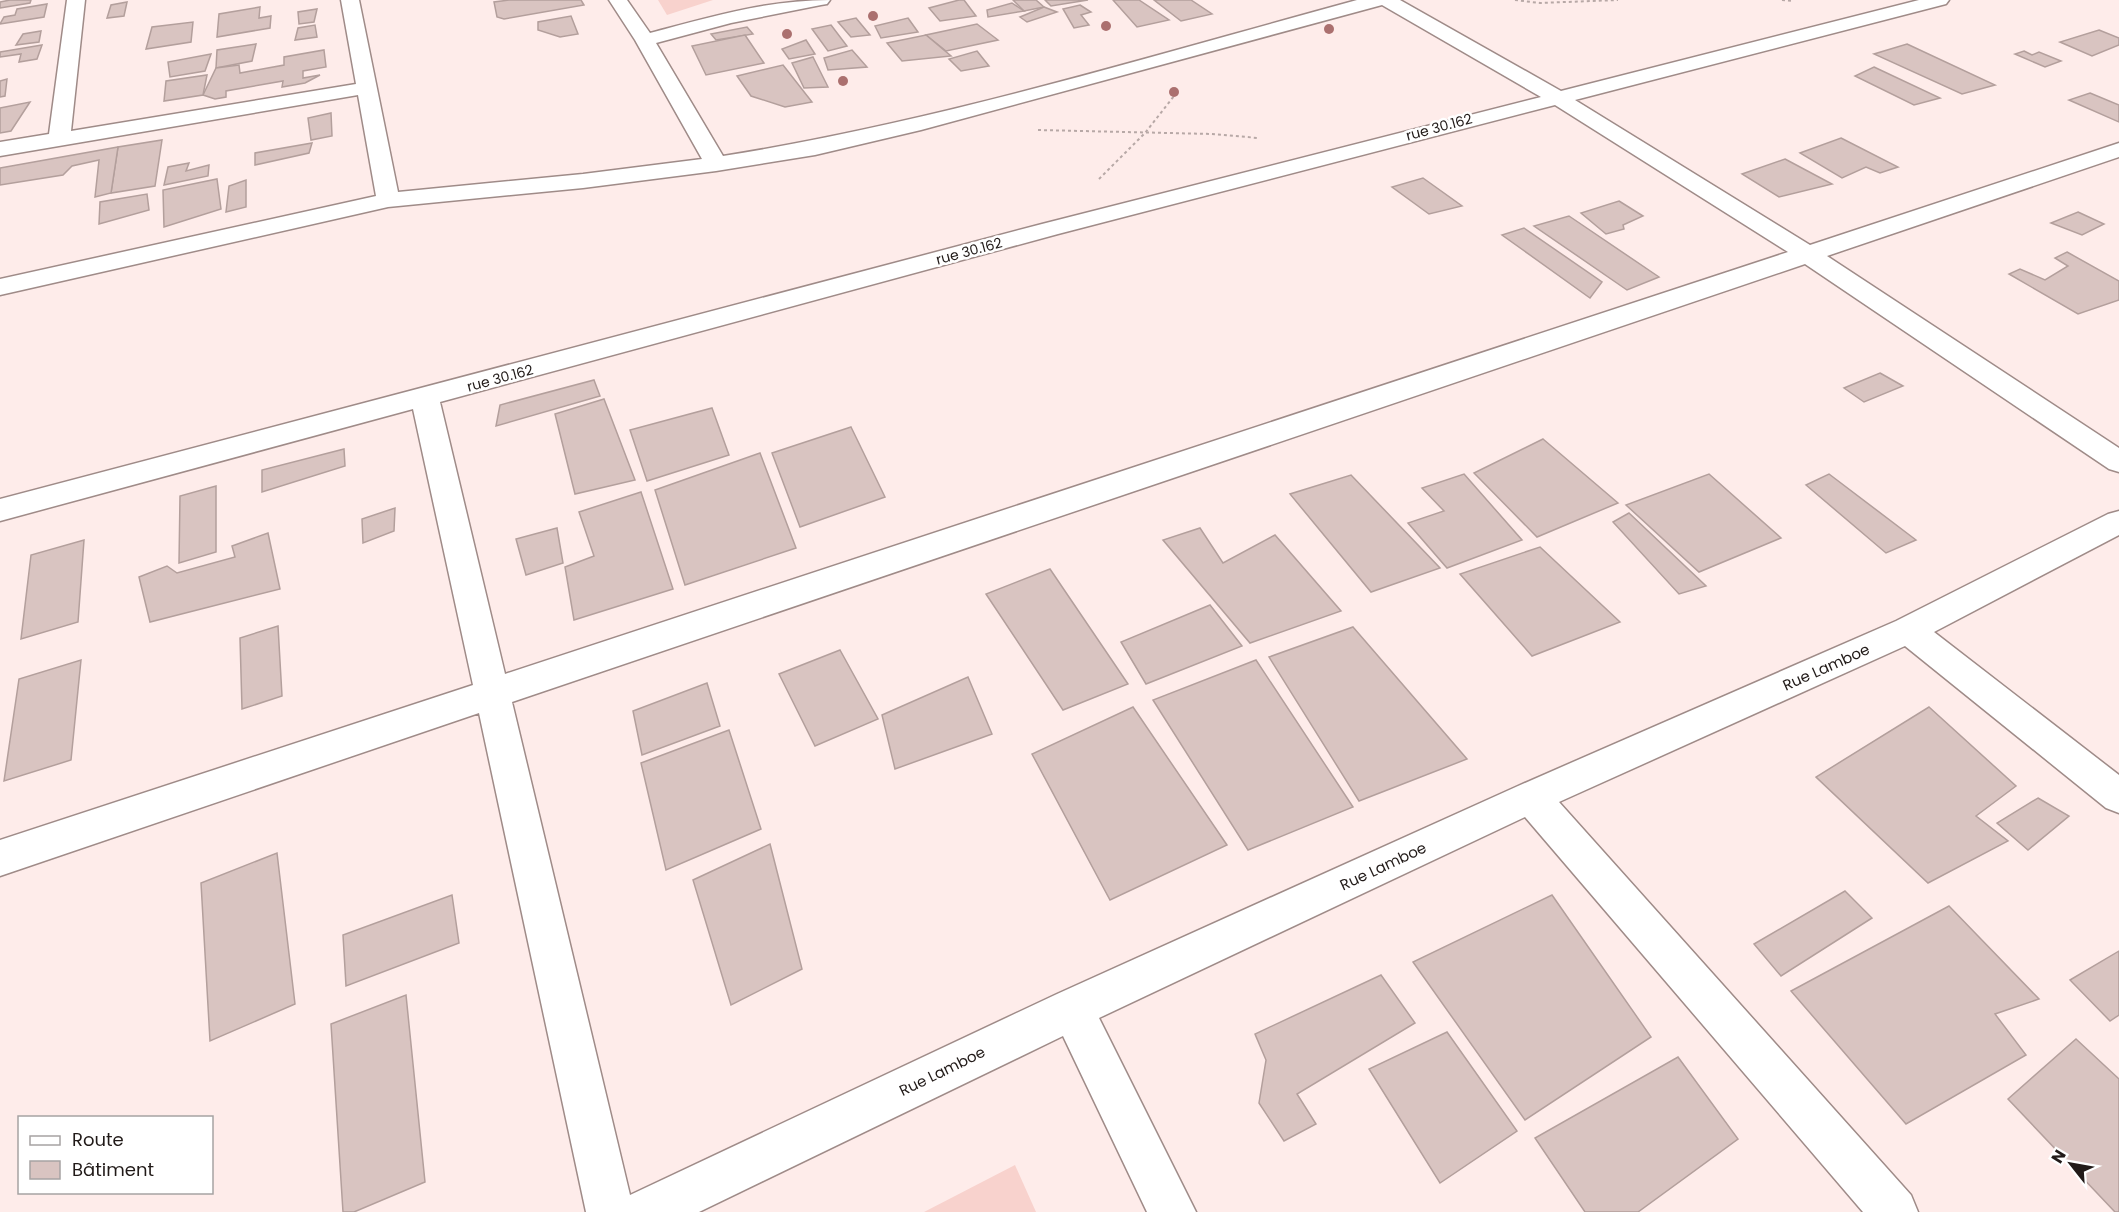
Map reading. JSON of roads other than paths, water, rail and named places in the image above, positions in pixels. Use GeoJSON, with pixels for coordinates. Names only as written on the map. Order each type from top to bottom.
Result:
{"type":"FeatureCollection","features":[{"type":"Feature","properties":{"kind":"street"},"geometry":{"type":"LineString","coordinates":[[59,138],[76,0]]}},
{"type":"Feature","properties":{"kind":"street"},"geometry":{"type":"LineString","coordinates":[[350,0],[388,200]]}},
{"type":"Feature","properties":{"kind":"street"},"geometry":{"type":"LineString","coordinates":[[618,0],[645,40],[716,164]]}},
{"type":"Feature","properties":{"kind":"street"},"geometry":{"type":"LineString","coordinates":[[645,40],[730,18],[821,0]]}},
{"type":"Feature","properties":{"kind":"street"},"geometry":{"type":"LineString","coordinates":[[0,287],[388,200],[583,181],[716,164],[815,148],[880,134],[1378,0]]}},
{"type":"Feature","properties":{"kind":"street"},"geometry":{"type":"LineString","coordinates":[[1387,0],[1556,97],[1806,253],[2119,462]]}},
{"type":"Feature","properties":{"kind":"street","name":"rue 30.162"},"geometry":{"type":"LineString","coordinates":[[0,510],[425,398],[1015,238],[1940,0]]}},
{"type":"Feature","properties":{"kind":"street"},"geometry":{"type":"LineString","coordinates":[[0,149],[366,87]]}},
{"type":"Feature","properties":{"kind":"street"},"geometry":{"type":"LineString","coordinates":[[0,858],[2119,150]]}},
{"type":"Feature","properties":{"kind":"street"},"geometry":{"type":"LineString","coordinates":[[425,398],[610,1212]]}},
{"type":"Feature","properties":{"kind":"street","name":"Rue Lamboe"},"geometry":{"type":"LineString","coordinates":[[647,1212],[1071,1009],[1531,797],[1908,630],[2119,522]]}},
{"type":"Feature","properties":{"kind":"street"},"geometry":{"type":"LineString","coordinates":[[1908,630],[2119,797]]}},
{"type":"Feature","properties":{"kind":"street"},"geometry":{"type":"LineString","coordinates":[[1531,797],[1894,1212]]}},
{"type":"Feature","properties":{"kind":"street"},"geometry":{"type":"LineString","coordinates":[[1071,1009],[1172,1212]]}}]}
